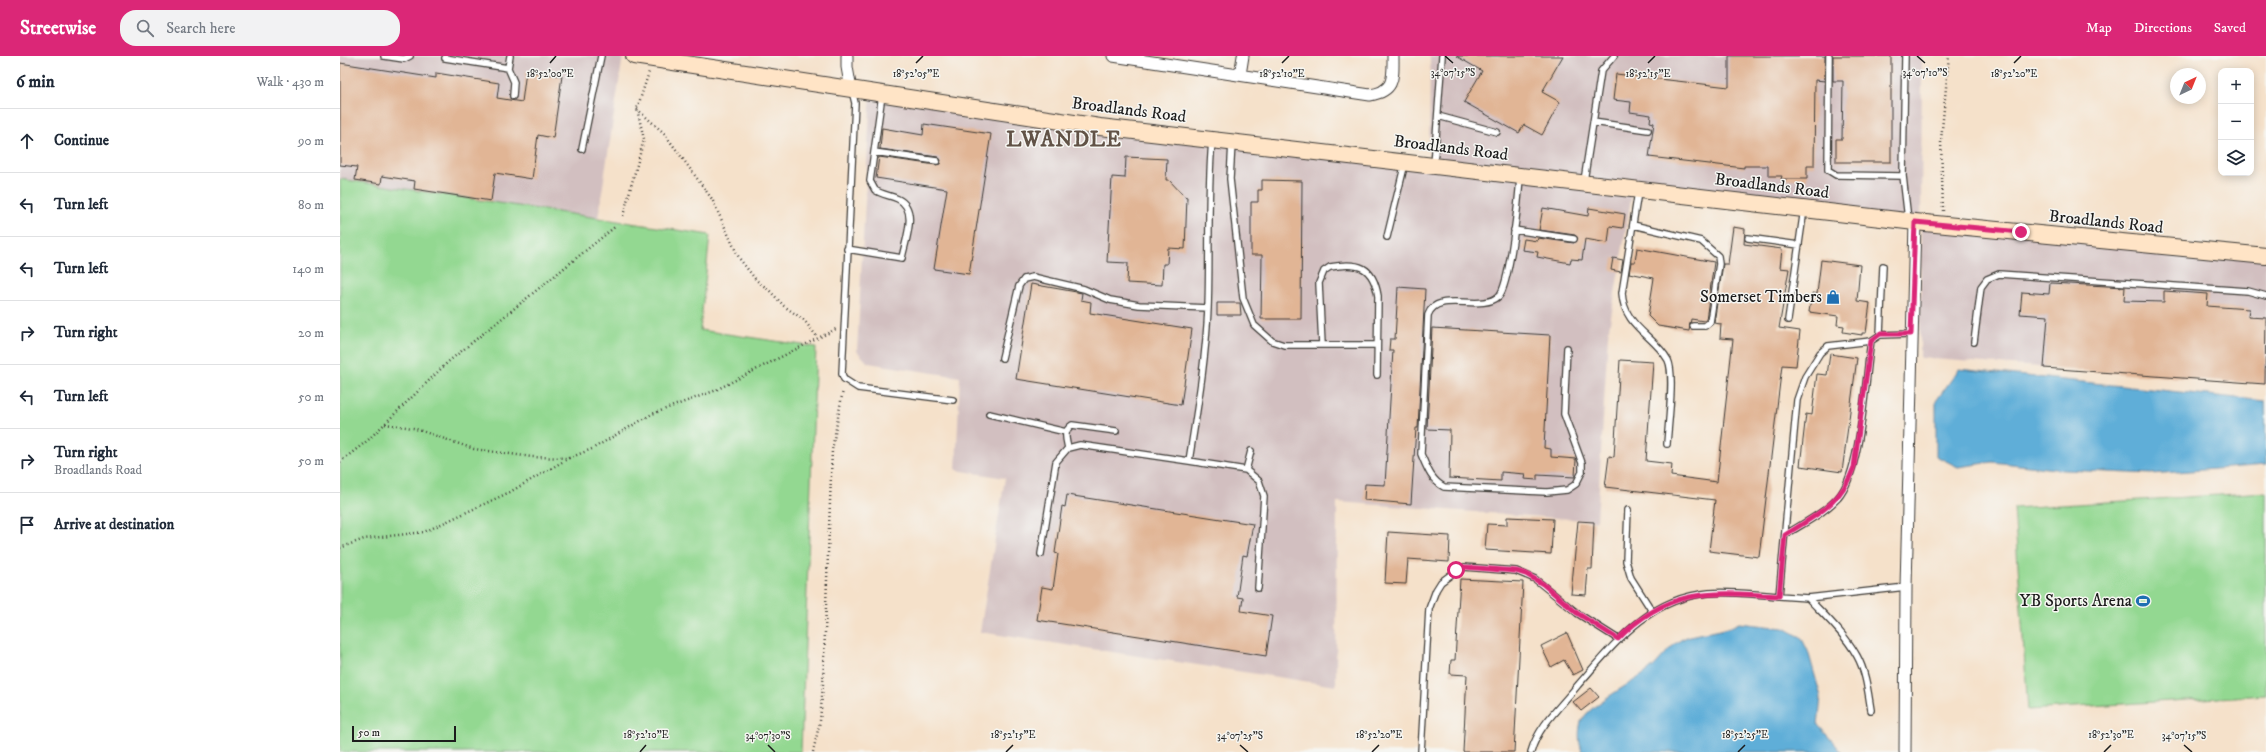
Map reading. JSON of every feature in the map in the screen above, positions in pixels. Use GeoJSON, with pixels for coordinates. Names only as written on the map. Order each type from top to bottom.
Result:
{"type":"FeatureCollection","features":[{"type":"Feature","properties":{"kind":"main road","name":"Broadlands Road"},"geometry":{"type":"LineString","coordinates":[[634,56],[882,95],[1100,127],[1405,161],[1911,222],[2266,256]]}},
{"type":"Feature","properties":{"kind":"street"},"geometry":{"type":"LineString","coordinates":[[847,56],[847,67],[851,90]]}},
{"type":"Feature","properties":{"kind":"street"},"geometry":{"type":"LineString","coordinates":[[1118,56],[1370,96],[1386,91],[1390,85],[1393,78],[1393,56]]}},
{"type":"Feature","properties":{"kind":"street"},"geometry":{"type":"LineString","coordinates":[[1240,75],[1243,56]]}},
{"type":"Feature","properties":{"kind":"street"},"geometry":{"type":"LineString","coordinates":[[1905,752],[1906,587],[1911,334],[1911,222]]}},
{"type":"Feature","properties":{"kind":"lane"},"geometry":{"type":"LineString","coordinates":[[384,56],[404,59],[410,56]]}},
{"type":"Feature","properties":{"kind":"lane"},"geometry":{"type":"LineString","coordinates":[[510,56],[508,68],[514,82],[513,96]]}},
{"type":"Feature","properties":{"kind":"lane"},"geometry":{"type":"LineString","coordinates":[[582,149],[601,56]]}},
{"type":"Feature","properties":{"kind":"lane"},"geometry":{"type":"LineString","coordinates":[[1434,165],[1442,56]]}},
{"type":"Feature","properties":{"kind":"lane"},"geometry":{"type":"LineString","coordinates":[[1583,183],[1601,71],[1614,56]]}},
{"type":"Feature","properties":{"kind":"lane"},"geometry":{"type":"LineString","coordinates":[[1829,56],[1828,170],[1836,175],[1903,176]]}},
{"type":"Feature","properties":{"kind":"lane"},"geometry":{"type":"LineString","coordinates":[[1905,56],[1903,176],[1911,222]]}},
{"type":"Feature","properties":{"kind":"lane"},"geometry":{"type":"LineString","coordinates":[[444,58],[508,68]]}},
{"type":"Feature","properties":{"kind":"lane"},"geometry":{"type":"LineString","coordinates":[[851,90],[855,103],[841,366],[844,379],[858,388],[953,400]]}},
{"type":"Feature","properties":{"kind":"lane"},"geometry":{"type":"LineString","coordinates":[[847,249],[902,258],[910,217],[908,207],[897,198],[879,193],[872,186],[870,181],[882,95]]}},
{"type":"Feature","properties":{"kind":"lane"},"geometry":{"type":"LineString","coordinates":[[1438,116],[1497,132]]}},
{"type":"Feature","properties":{"kind":"lane"},"geometry":{"type":"LineString","coordinates":[[1593,122],[1648,130]]}},
{"type":"Feature","properties":{"kind":"lane"},"geometry":{"type":"LineString","coordinates":[[1189,461],[1205,356],[1208,308],[1208,179],[1212,139]]}},
{"type":"Feature","properties":{"kind":"lane"},"geometry":{"type":"LineString","coordinates":[[1232,141],[1230,178],[1243,298],[1248,314],[1254,325],[1272,341],[1284,345],[1376,345]]}},
{"type":"Feature","properties":{"kind":"lane"},"geometry":{"type":"LineString","coordinates":[[874,152],[937,162]]}},
{"type":"Feature","properties":{"kind":"lane"},"geometry":{"type":"LineString","coordinates":[[1387,237],[1405,161]]}},
{"type":"Feature","properties":{"kind":"lane"},"geometry":{"type":"LineString","coordinates":[[1520,175],[1519,201],[1505,283],[1499,295],[1490,302],[1437,303],[1430,309],[1428,315],[1421,454],[1430,475],[1437,483],[1444,487],[1547,492],[1567,490],[1576,484],[1582,472],[1582,462],[1564,414],[1567,348]]}},
{"type":"Feature","properties":{"kind":"lane"},"geometry":{"type":"LineString","coordinates":[[1639,189],[1622,293],[1622,306],[1641,331],[1669,362],[1671,375],[1667,444]]}},
{"type":"Feature","properties":{"kind":"lane"},"geometry":{"type":"LineString","coordinates":[[1788,320],[1804,209]]}},
{"type":"Feature","properties":{"kind":"lane"},"geometry":{"type":"LineString","coordinates":[[1632,225],[1701,241],[1718,256],[1719,264],[1710,322],[1705,326],[1692,326]]}},
{"type":"Feature","properties":{"kind":"lane"},"geometry":{"type":"LineString","coordinates":[[1514,230],[1574,239]]}},
{"type":"Feature","properties":{"kind":"lane"},"geometry":{"type":"LineString","coordinates":[[1748,238],[1799,245]]}},
{"type":"Feature","properties":{"kind":"lane"},"geometry":{"type":"LineString","coordinates":[[1322,345],[1319,283],[1324,271],[1330,267],[1337,266],[1362,266],[1376,285],[1378,296],[1376,345],[1377,375]]}},
{"type":"Feature","properties":{"kind":"lane"},"geometry":{"type":"LineString","coordinates":[[1880,334],[1883,266]]}},
{"type":"Feature","properties":{"kind":"lane"},"geometry":{"type":"LineString","coordinates":[[1974,342],[1981,287],[1987,279],[1999,274],[2248,291],[2266,296]]}},
{"type":"Feature","properties":{"kind":"lane"},"geometry":{"type":"LineString","coordinates":[[1002,358],[1019,286],[1024,279],[1033,277],[1084,289],[1110,300],[1139,305],[1208,308]]}},
{"type":"Feature","properties":{"kind":"lane"},"geometry":{"type":"LineString","coordinates":[[1779,596],[1797,400],[1801,385],[1820,353],[1828,346],[1871,341],[1880,334],[1911,334]]}},
{"type":"Feature","properties":{"kind":"lane"},"geometry":{"type":"LineString","coordinates":[[1785,535],[1832,504],[1850,479],[1854,467],[1871,341]]}},
{"type":"Feature","properties":{"kind":"lane"},"geometry":{"type":"LineString","coordinates":[[989,414],[1066,432]]}},
{"type":"Feature","properties":{"kind":"lane"},"geometry":{"type":"LineString","coordinates":[[1068,448],[1066,432],[1069,427],[1075,424],[1116,431]]}},
{"type":"Feature","properties":{"kind":"lane"},"geometry":{"type":"LineString","coordinates":[[1041,554],[1056,462],[1068,448],[1080,445],[1189,461],[1246,470],[1259,481],[1264,496],[1258,588]]}},
{"type":"Feature","properties":{"kind":"lane"},"geometry":{"type":"LineString","coordinates":[[1246,470],[1251,451]]}},
{"type":"Feature","properties":{"kind":"lane"},"geometry":{"type":"LineString","coordinates":[[1628,510],[1626,561],[1632,578],[1652,611]]}},
{"type":"Feature","properties":{"kind":"lane"},"geometry":{"type":"LineString","coordinates":[[1421,752],[1429,609],[1436,590],[1441,582],[1456,570],[1464,567],[1516,571],[1526,574],[1543,584],[1577,613],[1618,639]]}},
{"type":"Feature","properties":{"kind":"lane"},"geometry":{"type":"LineString","coordinates":[[1531,752],[1542,728],[1618,639],[1652,611],[1678,600],[1708,593],[1808,598],[1906,587]]}},
{"type":"Feature","properties":{"kind":"lane"},"geometry":{"type":"LineString","coordinates":[[1808,598],[1836,628],[1857,657],[1864,674],[1871,710]]}},
{"type":"Feature","properties":{"kind":"path"},"geometry":{"type":"LineString","coordinates":[[1944,225],[1941,140],[1949,56]]}},
{"type":"Feature","properties":{"kind":"path"},"geometry":{"type":"LineString","coordinates":[[623,216],[644,139],[637,109],[654,59]]}},
{"type":"Feature","properties":{"kind":"path"},"geometry":{"type":"LineString","coordinates":[[637,109],[664,133],[712,199],[738,258],[756,280],[769,290],[784,306],[804,320],[818,338]]}},
{"type":"Feature","properties":{"kind":"path"},"geometry":{"type":"LineString","coordinates":[[340,462],[367,442],[448,362],[616,226]]}},
{"type":"Feature","properties":{"kind":"path"},"geometry":{"type":"LineString","coordinates":[[340,548],[364,539],[424,532],[510,492],[569,458],[592,449],[652,414],[714,391],[843,325]]}},
{"type":"Feature","properties":{"kind":"path"},"geometry":{"type":"LineString","coordinates":[[813,752],[820,721],[823,684],[832,450],[844,379]]}},
{"type":"Feature","properties":{"kind":"path"},"geometry":{"type":"LineString","coordinates":[[385,424],[413,428],[474,449],[532,457],[569,458]]}},
{"type":"Feature","properties":{"kind":"shaded area"},"geometry":{"type":"Polygon","coordinates":[[[340,56],[623,56],[598,218],[340,179],[340,56]]]}},
{"type":"Feature","properties":{"kind":"shaded area"},"geometry":{"type":"Polygon","coordinates":[[[1430,56],[1922,56],[1921,222],[1633,187],[1608,335],[1597,521],[1337,502],[1336,686],[980,632],[1005,478],[956,470],[960,377],[868,363],[857,351],[871,90],[1429,163],[1430,56]]]}},
{"type":"Feature","properties":{"kind":"shaded area"},"geometry":{"type":"Polygon","coordinates":[[[1921,222],[2266,254],[2266,384],[1920,358],[1921,222]]]}},
{"type":"Feature","properties":{"kind":"green space"},"geometry":{"type":"Polygon","coordinates":[[[340,179],[710,235],[700,330],[816,347],[801,752],[340,752],[340,179]]]}},
{"type":"Feature","properties":{"kind":"green space","name":"YB Sports Arena"},"geometry":{"type":"Polygon","coordinates":[[[2266,492],[2266,695],[2028,710],[2014,508],[2266,492]]]}},
{"type":"Feature","properties":{"kind":"water"},"geometry":{"type":"Polygon","coordinates":[[[1959,369],[2265,401],[2266,465],[2151,474],[2064,470],[1993,462],[1958,467],[1936,456],[1936,401],[1959,369]]]}},
{"type":"Feature","properties":{"kind":"water"},"geometry":{"type":"Polygon","coordinates":[[[1739,623],[1783,628],[1801,637],[1808,651],[1821,697],[1818,725],[1842,752],[1582,752],[1579,730],[1581,722],[1592,709],[1648,671],[1676,643],[1681,640],[1694,635],[1726,629],[1739,623]]]}},
{"type":"Feature","properties":{"kind":"building"},"geometry":{"type":"Polygon","coordinates":[[[1456,56],[1563,56],[1542,92],[1560,102],[1542,135],[1524,125],[1519,133],[1464,102],[1482,71],[1456,56]]]}},
{"type":"Feature","properties":{"kind":"building"},"geometry":{"type":"Polygon","coordinates":[[[1729,56],[1825,56],[1825,81],[1815,80],[1814,166],[1807,166],[1807,179],[1781,179],[1782,176],[1768,176],[1768,166],[1744,166],[1744,168],[1649,157],[1654,123],[1650,122],[1651,115],[1630,112],[1631,102],[1613,100],[1616,74],[1729,87],[1729,56]]]}},
{"type":"Feature","properties":{"kind":"building"},"geometry":{"type":"Polygon","coordinates":[[[1833,56],[1891,56],[1891,162],[1836,162],[1836,139],[1842,139],[1843,81],[1833,81],[1833,56]]]}},
{"type":"Feature","properties":{"kind":"building"},"geometry":{"type":"Polygon","coordinates":[[[340,63],[436,78],[436,73],[499,83],[497,98],[522,102],[526,71],[562,76],[553,138],[538,135],[532,179],[495,173],[491,201],[414,189],[415,181],[382,176],[381,184],[355,180],[357,167],[340,165],[340,63]]]}},
{"type":"Feature","properties":{"kind":"building"},"geometry":{"type":"Polygon","coordinates":[[[924,124],[991,134],[969,274],[934,269],[947,189],[876,178],[879,157],[936,165],[940,164],[941,160],[938,157],[880,149],[882,128],[923,135],[924,124]]]}},
{"type":"Feature","properties":{"kind":"building"},"geometry":{"type":"Polygon","coordinates":[[[1126,157],[1167,159],[1166,180],[1169,180],[1184,196],[1187,197],[1185,249],[1168,248],[1167,264],[1163,264],[1162,285],[1127,283],[1128,263],[1107,262],[1112,177],[1125,178],[1126,157]]]}},
{"type":"Feature","properties":{"kind":"building"},"geometry":{"type":"Polygon","coordinates":[[[1262,180],[1302,181],[1301,319],[1261,319],[1262,255],[1251,255],[1251,202],[1258,202],[1258,190],[1262,190],[1262,180]]]}},
{"type":"Feature","properties":{"kind":"building"},"geometry":{"type":"Polygon","coordinates":[[[1543,208],[1588,216],[1589,208],[1625,214],[1623,228],[1610,226],[1608,243],[1585,239],[1582,260],[1571,259],[1570,263],[1537,257],[1538,252],[1522,250],[1524,239],[1537,241],[1538,238],[1574,243],[1578,239],[1575,235],[1539,230],[1543,208]]]}},
{"type":"Feature","properties":{"kind":"building"},"geometry":{"type":"Polygon","coordinates":[[[1733,227],[1745,229],[1744,244],[1782,249],[1780,268],[1789,269],[1779,328],[1800,331],[1796,366],[1782,365],[1759,557],[1709,551],[1715,500],[1605,487],[1609,456],[1614,457],[1620,360],[1653,362],[1646,461],[1672,464],[1671,476],[1717,482],[1733,339],[1720,338],[1721,324],[1714,323],[1723,264],[1728,264],[1733,227]]]}},
{"type":"Feature","properties":{"kind":"building"},"geometry":{"type":"Polygon","coordinates":[[[1637,248],[1714,262],[1706,320],[1691,319],[1689,331],[1658,326],[1648,316],[1654,278],[1629,273],[1631,262],[1635,262],[1637,248]]]}},
{"type":"Feature","properties":{"kind":"building"},"geometry":{"type":"Polygon","coordinates":[[[1613,258],[1623,260],[1621,272],[1611,270],[1613,258]]]}},
{"type":"Feature","properties":{"kind":"building","name":"Somerset Timbers"},"geometry":{"type":"Polygon","coordinates":[[[1821,260],[1860,265],[1857,301],[1870,303],[1866,333],[1862,333],[1862,335],[1843,332],[1844,326],[1837,325],[1838,316],[1809,312],[1812,293],[1817,294],[1821,260]]]}},
{"type":"Feature","properties":{"kind":"building"},"geometry":{"type":"Polygon","coordinates":[[[2050,283],[2125,287],[2124,301],[2164,302],[2164,291],[2208,294],[2207,306],[2249,309],[2248,317],[2266,318],[2265,384],[2044,368],[2048,316],[2020,314],[2022,292],[2049,294],[2050,283]]]}},
{"type":"Feature","properties":{"kind":"building"},"geometry":{"type":"Polygon","coordinates":[[[1031,284],[1082,293],[1081,300],[1091,302],[1090,313],[1192,329],[1181,405],[1016,379],[1031,284]]]}},
{"type":"Feature","properties":{"kind":"building"},"geometry":{"type":"Polygon","coordinates":[[[1398,287],[1425,289],[1418,428],[1416,428],[1411,504],[1364,500],[1365,484],[1385,485],[1393,350],[1389,350],[1390,339],[1395,339],[1398,287]]]}},
{"type":"Feature","properties":{"kind":"building"},"geometry":{"type":"Polygon","coordinates":[[[1217,303],[1240,303],[1241,315],[1217,315],[1217,303]]]}},
{"type":"Feature","properties":{"kind":"building"},"geometry":{"type":"Polygon","coordinates":[[[1432,328],[1550,335],[1544,448],[1551,449],[1551,457],[1576,459],[1575,477],[1537,475],[1537,480],[1524,479],[1525,474],[1501,472],[1501,481],[1449,478],[1450,430],[1427,429],[1432,328]]]}},
{"type":"Feature","properties":{"kind":"building"},"geometry":{"type":"Polygon","coordinates":[[[1830,354],[1857,358],[1842,472],[1800,466],[1806,414],[1812,415],[1817,374],[1827,375],[1830,354]]]}},
{"type":"Feature","properties":{"kind":"building"},"geometry":{"type":"Polygon","coordinates":[[[1067,495],[1253,524],[1247,556],[1243,555],[1237,597],[1243,598],[1241,611],[1272,616],[1266,656],[1037,620],[1042,587],[1053,589],[1058,554],[1055,553],[1062,506],[1065,507],[1067,495]]]}},
{"type":"Feature","properties":{"kind":"building"},"geometry":{"type":"Polygon","coordinates":[[[1507,517],[1553,519],[1551,554],[1485,550],[1487,524],[1507,525],[1507,517]]]}},
{"type":"Feature","properties":{"kind":"building"},"geometry":{"type":"Polygon","coordinates":[[[1578,521],[1594,522],[1592,569],[1588,569],[1586,595],[1571,594],[1578,521]]]}},
{"type":"Feature","properties":{"kind":"building"},"geometry":{"type":"Polygon","coordinates":[[[1388,532],[1450,536],[1449,562],[1408,559],[1406,584],[1385,583],[1388,532]]]}},
{"type":"Feature","properties":{"kind":"building"},"geometry":{"type":"Polygon","coordinates":[[[1460,579],[1523,582],[1514,752],[1463,752],[1467,675],[1450,674],[1451,660],[1455,660],[1460,579]]]}},
{"type":"Feature","properties":{"kind":"building"},"geometry":{"type":"Polygon","coordinates":[[[1567,633],[1583,670],[1573,675],[1564,660],[1551,667],[1541,646],[1567,633]]]}},
{"type":"Feature","properties":{"kind":"building"},"geometry":{"type":"Polygon","coordinates":[[[1591,688],[1599,697],[1581,711],[1573,702],[1591,688]]]}},
{"type":"Feature","properties":{"kind":"place","name":"Somerset Timbers"},"geometry":{"type":"Point","coordinates":[1833,297]}},
{"type":"Feature","properties":{"kind":"place","name":"YB Sports Arena"},"geometry":{"type":"Point","coordinates":[2143,601]}},
{"type":"Feature","properties":{"kind":"district","name":"LWANDLE"},"geometry":{"type":"Point","coordinates":[1064,140]}},
{"type":"Feature","properties":{"kind":"route"},"geometry":{"type":"LineString","coordinates":[[1456,570],[1464,567],[1516,571],[1526,574],[1543,584],[1577,613],[1618,639],[1628,629],[1652,611],[1678,600],[1708,593],[1722,592],[1779,596],[1785,535],[1832,504],[1839,497],[1850,479],[1854,467],[1871,341],[1880,334],[1911,334],[1915,222],[2021,232]]}}]}
